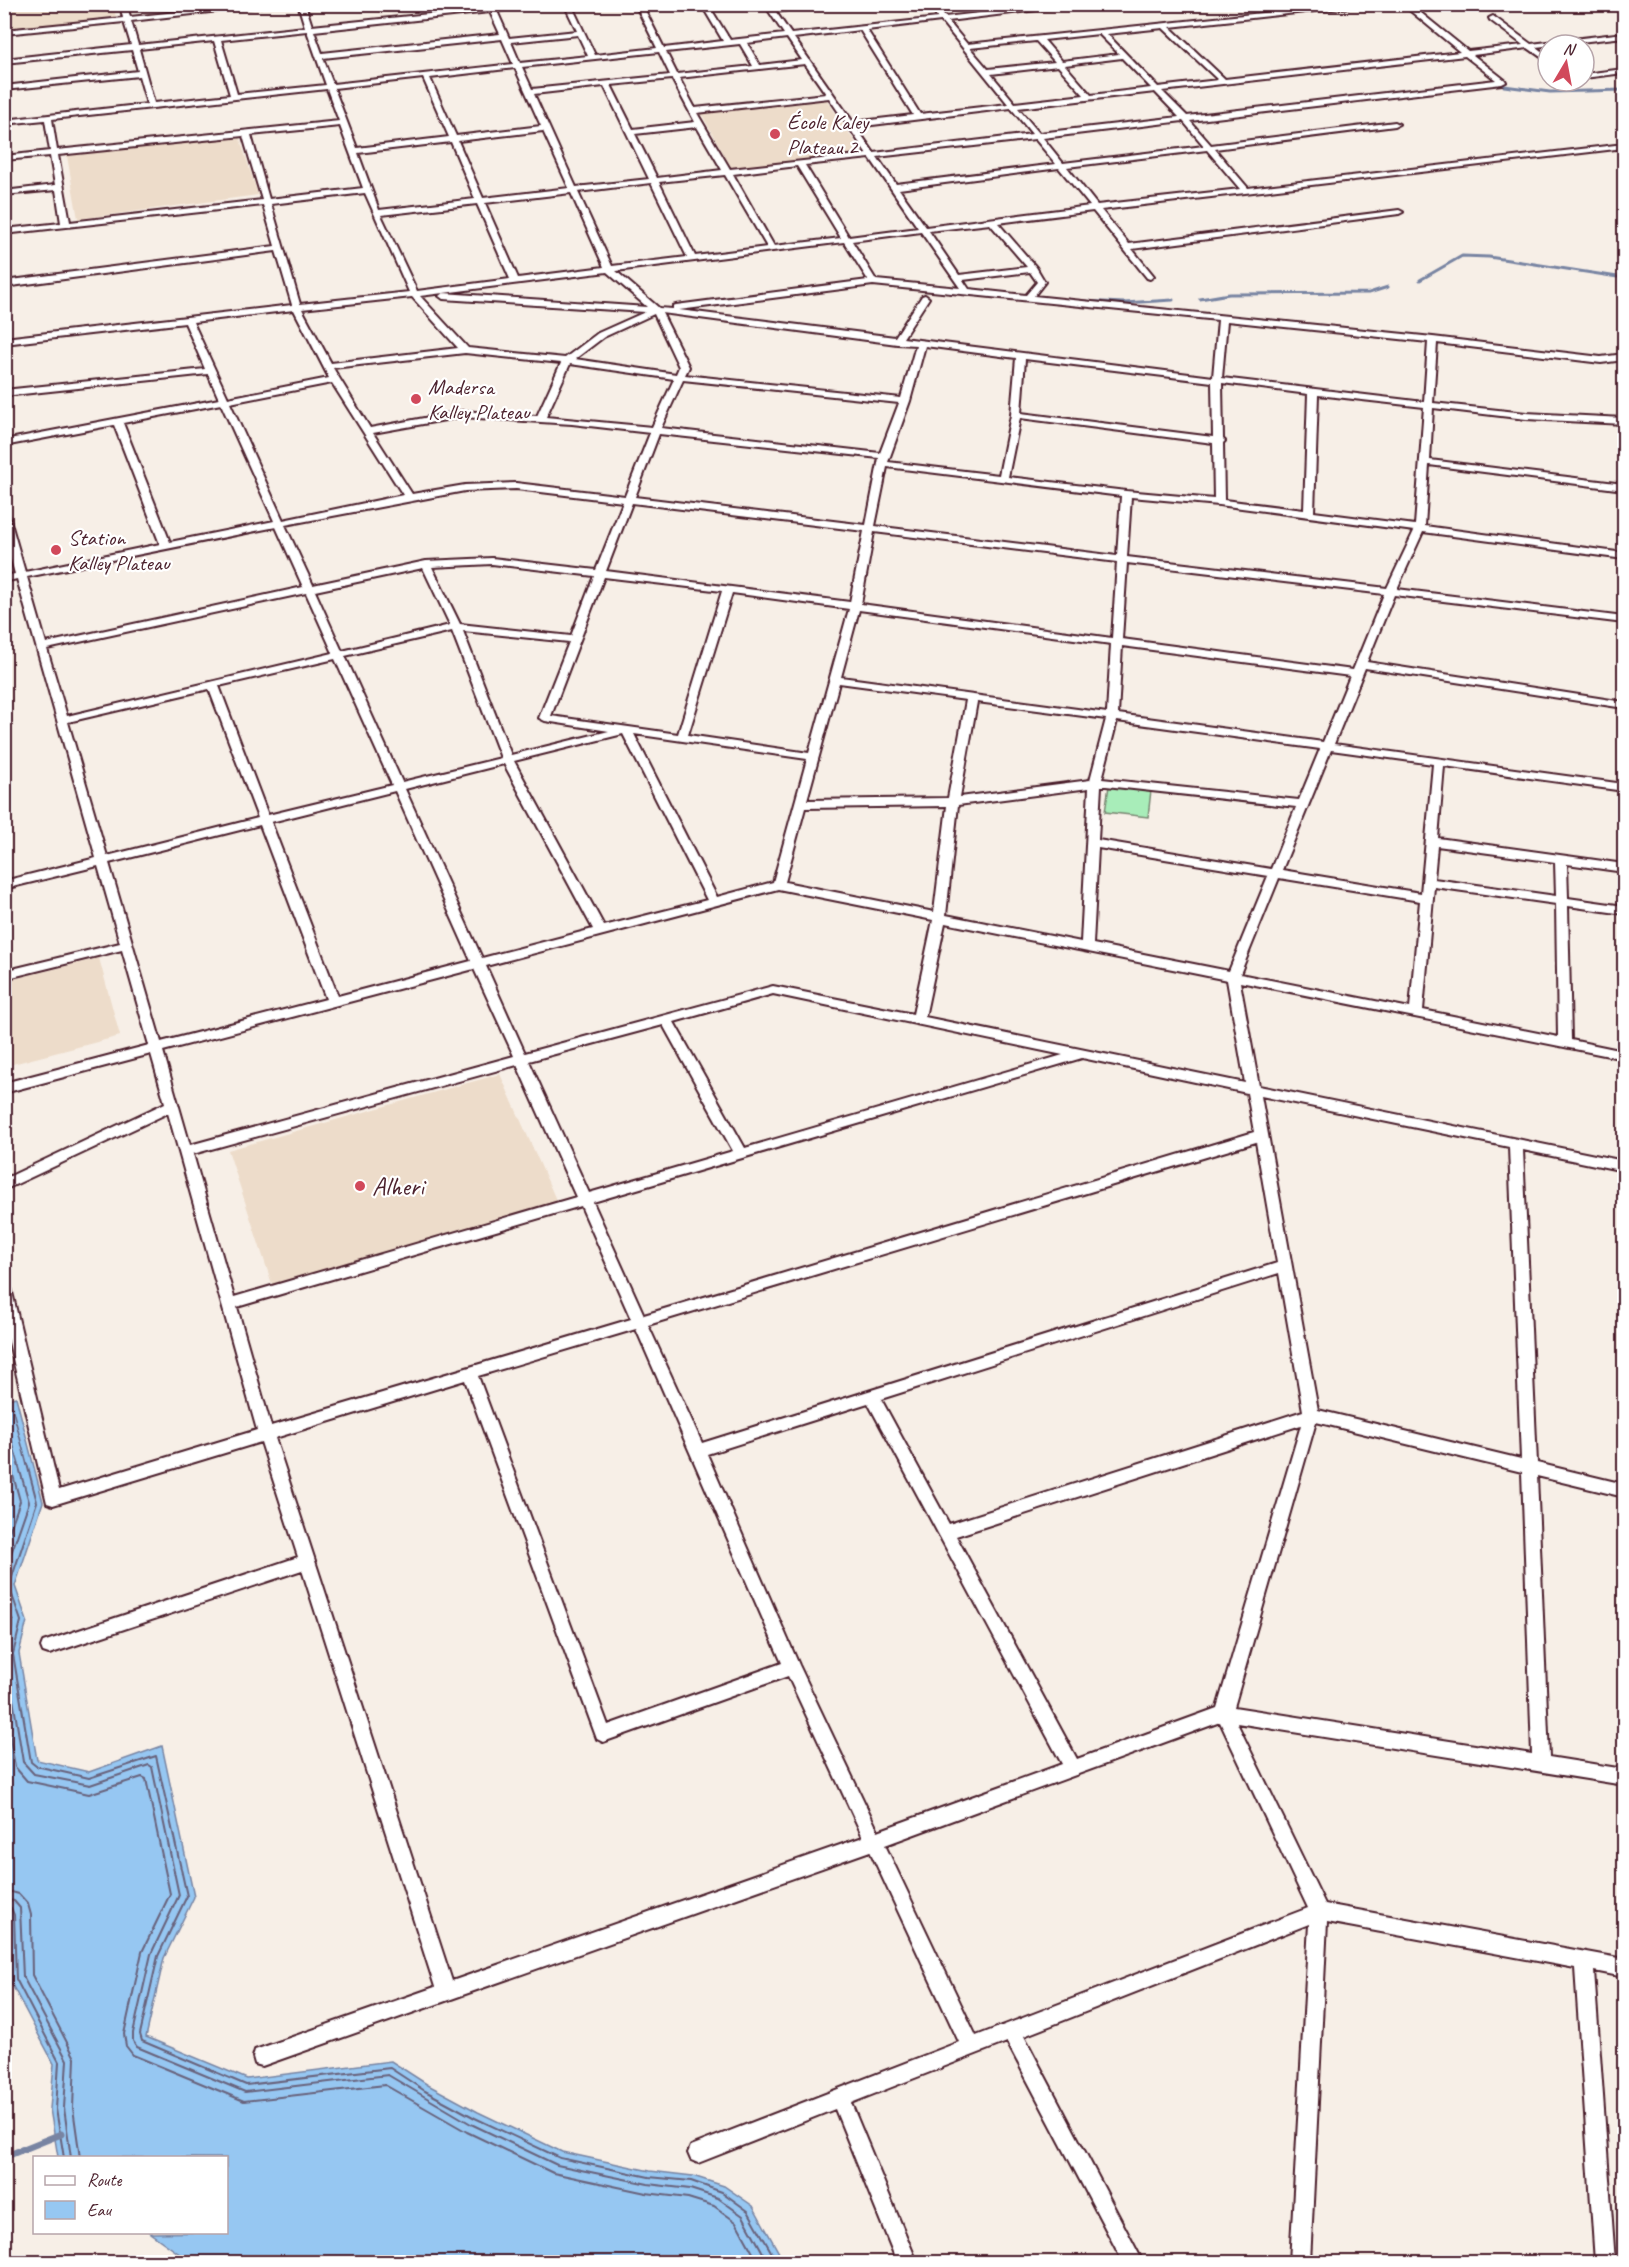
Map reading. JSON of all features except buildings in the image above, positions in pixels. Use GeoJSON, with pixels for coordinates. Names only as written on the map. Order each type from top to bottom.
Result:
{"type":"FeatureCollection","features":[{"type":"Feature","properties":{"kind":"street"},"geometry":{"type":"LineString","coordinates":[[123,4],[151,106]]}},
{"type":"Feature","properties":{"kind":"street"},"geometry":{"type":"LineString","coordinates":[[4,33],[128,20],[207,8],[277,4]]}},
{"type":"Feature","properties":{"kind":"street"},"geometry":{"type":"LineString","coordinates":[[301,4],[376,213],[414,294],[465,350]]}},
{"type":"Feature","properties":{"kind":"street"},"geometry":{"type":"LineString","coordinates":[[4,88],[53,70],[135,48],[492,7],[547,4]]}},
{"type":"Feature","properties":{"kind":"street"},"geometry":{"type":"LineString","coordinates":[[567,4],[593,58]]}},
{"type":"Feature","properties":{"kind":"street"},"geometry":{"type":"LineString","coordinates":[[638,4],[699,124],[772,249]]}},
{"type":"Feature","properties":{"kind":"street"},"geometry":{"type":"LineString","coordinates":[[704,4],[728,43]]}},
{"type":"Feature","properties":{"kind":"street"},"geometry":{"type":"LineString","coordinates":[[769,7],[819,4]]}},
{"type":"Feature","properties":{"kind":"street"},"geometry":{"type":"LineString","coordinates":[[930,4],[1150,276]]}},
{"type":"Feature","properties":{"kind":"street"},"geometry":{"type":"LineString","coordinates":[[1006,4],[1013,12]]}},
{"type":"Feature","properties":{"kind":"street"},"geometry":{"type":"LineString","coordinates":[[4,122],[1081,4]]}},
{"type":"Feature","properties":{"kind":"street"},"geometry":{"type":"LineString","coordinates":[[964,46],[1374,4]]}},
{"type":"Feature","properties":{"kind":"street"},"geometry":{"type":"LineString","coordinates":[[376,213],[1502,82],[1406,4]]}},
{"type":"Feature","properties":{"kind":"street"},"geometry":{"type":"LineString","coordinates":[[492,7],[609,269],[656,310],[684,367],[655,431],[631,500],[545,718],[814,757]]}},
{"type":"Feature","properties":{"kind":"street"},"geometry":{"type":"LineString","coordinates":[[769,7],[966,291]]}},
{"type":"Feature","properties":{"kind":"street"},"geometry":{"type":"LineString","coordinates":[[1493,18],[1536,51]]}},
{"type":"Feature","properties":{"kind":"street"},"geometry":{"type":"LineString","coordinates":[[1165,26],[1224,82]]}},
{"type":"Feature","properties":{"kind":"street"},"geometry":{"type":"LineString","coordinates":[[862,28],[918,117]]}},
{"type":"Feature","properties":{"kind":"street"},"geometry":{"type":"LineString","coordinates":[[1101,32],[1185,119],[1246,190]]}},
{"type":"Feature","properties":{"kind":"street"},"geometry":{"type":"LineString","coordinates":[[319,56],[581,33]]}},
{"type":"Feature","properties":{"kind":"street"},"geometry":{"type":"LineString","coordinates":[[849,125],[1624,36]]}},
{"type":"Feature","properties":{"kind":"street"},"geometry":{"type":"LineString","coordinates":[[1038,38],[1089,97]]}},
{"type":"Feature","properties":{"kind":"street"},"geometry":{"type":"LineString","coordinates":[[217,39],[234,97]]}},
{"type":"Feature","properties":{"kind":"street"},"geometry":{"type":"LineString","coordinates":[[742,42],[758,68]]}},
{"type":"Feature","properties":{"kind":"street"},"geometry":{"type":"LineString","coordinates":[[985,72],[1124,56]]}},
{"type":"Feature","properties":{"kind":"street"},"geometry":{"type":"LineString","coordinates":[[4,61],[53,70],[142,73]]}},
{"type":"Feature","properties":{"kind":"street"},"geometry":{"type":"LineString","coordinates":[[530,92],[807,62]]}},
{"type":"Feature","properties":{"kind":"street"},"geometry":{"type":"LineString","coordinates":[[1596,74],[1624,71]]}},
{"type":"Feature","properties":{"kind":"street"},"geometry":{"type":"LineString","coordinates":[[426,76],[515,281]]}},
{"type":"Feature","properties":{"kind":"street"},"geometry":{"type":"LineString","coordinates":[[608,84],[629,132],[692,258]]}},
{"type":"Feature","properties":{"kind":"street"},"geometry":{"type":"LineString","coordinates":[[692,111],[829,96]]}},
{"type":"Feature","properties":{"kind":"street"},"geometry":{"type":"LineString","coordinates":[[48,117],[66,225]]}},
{"type":"Feature","properties":{"kind":"street"},"geometry":{"type":"LineString","coordinates":[[4,158],[344,123]]}},
{"type":"Feature","properties":{"kind":"street"},"geometry":{"type":"LineString","coordinates":[[629,132],[699,124]]}},
{"type":"Feature","properties":{"kind":"street"},"geometry":{"type":"LineString","coordinates":[[892,187],[1395,124]]}},
{"type":"Feature","properties":{"kind":"street"},"geometry":{"type":"LineString","coordinates":[[355,151],[546,128]]}},
{"type":"Feature","properties":{"kind":"street"},"geometry":{"type":"LineString","coordinates":[[246,132],[297,308],[330,366],[335,380],[410,497]]}},
{"type":"Feature","properties":{"kind":"street"},"geometry":{"type":"LineString","coordinates":[[4,341],[414,294],[1095,207],[1624,146]]}},
{"type":"Feature","properties":{"kind":"street"},"geometry":{"type":"LineString","coordinates":[[800,164],[873,282]]}},
{"type":"Feature","properties":{"kind":"street"},"geometry":{"type":"LineString","coordinates":[[4,193],[60,187]]}},
{"type":"Feature","properties":{"kind":"street"},"geometry":{"type":"LineString","coordinates":[[4,232],[368,190]]}},
{"type":"Feature","properties":{"kind":"street"},"geometry":{"type":"LineString","coordinates":[[1126,247],[1399,212]]}},
{"type":"Feature","properties":{"kind":"street"},"geometry":{"type":"LineString","coordinates":[[992,220],[1041,282],[1028,298]]}},
{"type":"Feature","properties":{"kind":"street"},"geometry":{"type":"LineString","coordinates":[[4,284],[280,248]]}},
{"type":"Feature","properties":{"kind":"street"},"geometry":{"type":"LineString","coordinates":[[958,278],[1033,269]]}},
{"type":"Feature","properties":{"kind":"street"},"geometry":{"type":"LineString","coordinates":[[540,419],[567,361],[601,335],[656,310],[873,282],[1433,340],[1601,360],[1624,357]]}},
{"type":"Feature","properties":{"kind":"street"},"geometry":{"type":"LineString","coordinates":[[414,294],[656,310],[1217,381],[1562,419],[1624,421]]}},
{"type":"Feature","properties":{"kind":"street"},"geometry":{"type":"LineString","coordinates":[[897,341],[925,298]]}},
{"type":"Feature","properties":{"kind":"street"},"geometry":{"type":"LineString","coordinates":[[1219,502],[1220,441],[1217,381],[1223,318]]}},
{"type":"Feature","properties":{"kind":"street"},"geometry":{"type":"LineString","coordinates":[[188,321],[698,1451],[792,1667],[972,2047]]}},
{"type":"Feature","properties":{"kind":"street"},"geometry":{"type":"LineString","coordinates":[[1300,2262],[1319,1912],[1224,1713],[1311,1415],[1233,976],[1391,590],[1420,529],[1433,340]]}},
{"type":"Feature","properties":{"kind":"street"},"geometry":{"type":"LineString","coordinates":[[778,885],[855,606],[884,460],[905,401],[921,344]]}},
{"type":"Feature","properties":{"kind":"street"},"geometry":{"type":"LineString","coordinates":[[330,366],[465,350],[680,377],[905,401]]}},
{"type":"Feature","properties":{"kind":"street"},"geometry":{"type":"LineString","coordinates":[[1003,478],[1016,415],[1021,357]]}},
{"type":"Feature","properties":{"kind":"street"},"geometry":{"type":"LineString","coordinates":[[4,393],[211,371]]}},
{"type":"Feature","properties":{"kind":"street"},"geometry":{"type":"LineString","coordinates":[[4,443],[335,380]]}},
{"type":"Feature","properties":{"kind":"street"},"geometry":{"type":"LineString","coordinates":[[1309,514],[1313,392]]}},
{"type":"Feature","properties":{"kind":"street"},"geometry":{"type":"LineString","coordinates":[[368,431],[462,414],[540,419],[884,460],[1126,494],[1219,502],[1624,556]]}},
{"type":"Feature","properties":{"kind":"street"},"geometry":{"type":"LineString","coordinates":[[1016,415],[1220,441]]}},
{"type":"Feature","properties":{"kind":"street"},"geometry":{"type":"LineString","coordinates":[[117,421],[166,546]]}},
{"type":"Feature","properties":{"kind":"street"},"geometry":{"type":"LineString","coordinates":[[1425,462],[1624,487]]}},
{"type":"Feature","properties":{"kind":"street"},"geometry":{"type":"LineString","coordinates":[[4,579],[410,497],[465,488],[508,486],[1391,590],[1624,620]]}},
{"type":"Feature","properties":{"kind":"street"},"geometry":{"type":"LineString","coordinates":[[1087,947],[1095,784],[1112,717],[1126,494]]}},
{"type":"Feature","properties":{"kind":"street"},"geometry":{"type":"LineString","coordinates":[[4,516],[266,1434],[446,1992]]}},
{"type":"Feature","properties":{"kind":"street"},"geometry":{"type":"LineString","coordinates":[[42,647],[426,564],[492,561],[728,589],[1118,642],[1358,669],[1624,705]]}},
{"type":"Feature","properties":{"kind":"street"},"geometry":{"type":"LineString","coordinates":[[426,564],[456,627],[507,759],[601,932]]}},
{"type":"Feature","properties":{"kind":"street"},"geometry":{"type":"LineString","coordinates":[[682,738],[728,589]]}},
{"type":"Feature","properties":{"kind":"street"},"geometry":{"type":"LineString","coordinates":[[63,720],[456,627],[576,640]]}},
{"type":"Feature","properties":{"kind":"street"},"geometry":{"type":"LineString","coordinates":[[835,679],[1624,787]]}},
{"type":"Feature","properties":{"kind":"street"},"geometry":{"type":"LineString","coordinates":[[213,686],[334,1002]]}},
{"type":"Feature","properties":{"kind":"street"},"geometry":{"type":"LineString","coordinates":[[918,1021],[940,917],[953,802],[972,698]]}},
{"type":"Feature","properties":{"kind":"street"},"geometry":{"type":"LineString","coordinates":[[4,885],[626,730]]}},
{"type":"Feature","properties":{"kind":"street"},"geometry":{"type":"LineString","coordinates":[[626,730],[714,902]]}},
{"type":"Feature","properties":{"kind":"street"},"geometry":{"type":"LineString","coordinates":[[1416,1013],[1439,761]]}},
{"type":"Feature","properties":{"kind":"street"},"geometry":{"type":"LineString","coordinates":[[800,804],[953,802],[1106,782],[1303,804]]}},
{"type":"Feature","properties":{"kind":"street"},"geometry":{"type":"LineString","coordinates":[[1432,841],[1624,868]]}},
{"type":"Feature","properties":{"kind":"street"},"geometry":{"type":"LineString","coordinates":[[1092,843],[1426,898]]}},
{"type":"Feature","properties":{"kind":"street"},"geometry":{"type":"LineString","coordinates":[[1561,859],[1564,1043]]}},
{"type":"Feature","properties":{"kind":"street"},"geometry":{"type":"LineString","coordinates":[[1428,882],[1624,910]]}},
{"type":"Feature","properties":{"kind":"street"},"geometry":{"type":"LineString","coordinates":[[4,1088],[778,885],[1624,1055]]}},
{"type":"Feature","properties":{"kind":"street"},"geometry":{"type":"LineString","coordinates":[[4,975],[127,945]]}},
{"type":"Feature","properties":{"kind":"street"},"geometry":{"type":"LineString","coordinates":[[185,1151],[773,990],[1624,1166]]}},
{"type":"Feature","properties":{"kind":"street"},"geometry":{"type":"LineString","coordinates":[[666,1019],[741,1153]]}},
{"type":"Feature","properties":{"kind":"street"},"geometry":{"type":"LineString","coordinates":[[229,1304],[1080,1054]]}},
{"type":"Feature","properties":{"kind":"street"},"geometry":{"type":"LineString","coordinates":[[4,1185],[173,1105]]}},
{"type":"Feature","properties":{"kind":"street"},"geometry":{"type":"LineString","coordinates":[[4,1288],[53,1498],[639,1320],[1261,1136]]}},
{"type":"Feature","properties":{"kind":"street"},"geometry":{"type":"LineString","coordinates":[[1516,1143],[1541,1764]]}},
{"type":"Feature","properties":{"kind":"street"},"geometry":{"type":"LineString","coordinates":[[698,1451],[1284,1266]]}},
{"type":"Feature","properties":{"kind":"street"},"geometry":{"type":"LineString","coordinates":[[469,1372],[603,1734],[792,1667]]}},
{"type":"Feature","properties":{"kind":"street"},"geometry":{"type":"LineString","coordinates":[[872,1396],[1073,1768]]}},
{"type":"Feature","properties":{"kind":"street"},"geometry":{"type":"LineString","coordinates":[[946,1532],[1311,1415],[1624,1490]]}},
{"type":"Feature","properties":{"kind":"street"},"geometry":{"type":"LineString","coordinates":[[49,1647],[307,1561]]}},
{"type":"Feature","properties":{"kind":"street"},"geometry":{"type":"LineString","coordinates":[[262,2057],[874,1841],[1224,1713],[1624,1777]]}},
{"type":"Feature","properties":{"kind":"street"},"geometry":{"type":"LineString","coordinates":[[698,2153],[1319,1912],[1624,1968]]}},
{"type":"Feature","properties":{"kind":"street"},"geometry":{"type":"LineString","coordinates":[[1584,1962],[1605,2262]]}},
{"type":"Feature","properties":{"kind":"street"},"geometry":{"type":"LineString","coordinates":[[1011,2031],[1134,2262]]}},
{"type":"Feature","properties":{"kind":"street"},"geometry":{"type":"LineString","coordinates":[[840,2098],[907,2262]]}},
{"type":"Feature","properties":{"kind":"shaded area"},"geometry":{"type":"Polygon","coordinates":[[[4,5],[113,5],[116,17],[5,29],[4,5]]]}},
{"type":"Feature","properties":{"kind":"shaded area"},"geometry":{"type":"Polygon","coordinates":[[[826,99],[863,154],[732,169],[701,113],[826,99]]]}},
{"type":"Feature","properties":{"kind":"shaded area"},"geometry":{"type":"Polygon","coordinates":[[[239,136],[258,195],[78,219],[67,156],[239,136]]]}},
{"type":"Feature","properties":{"kind":"shaded area"},"geometry":{"type":"Polygon","coordinates":[[[99,958],[120,1036],[5,1066],[5,981],[99,958]]]}},
{"type":"Feature","properties":{"kind":"shaded area"},"geometry":{"type":"Polygon","coordinates":[[[500,1074],[557,1202],[273,1287],[228,1150],[500,1074]]]}},
{"type":"Feature","properties":{"kind":"green space"},"geometry":{"type":"Polygon","coordinates":[[[1109,786],[1151,790],[1148,817],[1105,812],[1109,786]]]}},
{"type":"Feature","properties":{"kind":"water"},"geometry":{"type":"Polygon","coordinates":[[[16,1397],[43,1502],[15,1586],[27,1621],[19,1653],[37,1760],[89,1772],[162,1746],[194,1897],[164,1958],[146,2037],[247,2079],[391,2061],[428,2085],[478,2112],[562,2152],[650,2171],[693,2176],[724,2186],[753,2206],[784,2262],[191,2262],[151,2234],[228,2234],[228,2156],[58,2156],[50,2109],[54,2064],[10,1981],[8,1917],[5,1902],[4,1400],[16,1397]]]}},
{"type":"Feature","properties":{"kind":"waterway"},"geometry":{"type":"LineString","coordinates":[[1504,86],[1550,92],[1624,90]]}},
{"type":"Feature","properties":{"kind":"waterway"},"geometry":{"type":"LineString","coordinates":[[1420,280],[1462,256],[1489,257],[1624,278]]}},
{"type":"Feature","properties":{"kind":"waterway"},"geometry":{"type":"LineString","coordinates":[[1200,299],[1229,294],[1369,293],[1388,287]]}},
{"type":"Feature","properties":{"kind":"waterway"},"geometry":{"type":"LineString","coordinates":[[1082,301],[1124,303],[1173,300]]}},
{"type":"Feature","properties":{"kind":"waterway"},"geometry":{"type":"LineString","coordinates":[[4,2157],[61,2134]]}},
{"type":"Feature","properties":{"kind":"place","name":"École Kaley Plateau 2"},"geometry":{"type":"Point","coordinates":[775,134]}},
{"type":"Feature","properties":{"kind":"place","name":"Madersa Kalley Plateau"},"geometry":{"type":"Point","coordinates":[416,399]}},
{"type":"Feature","properties":{"kind":"place","name":"Station Kalley Plateau"},"geometry":{"type":"Point","coordinates":[56,550]}},
{"type":"Feature","properties":{"kind":"place","name":"Alheri"},"geometry":{"type":"Point","coordinates":[360,1186]}}]}
